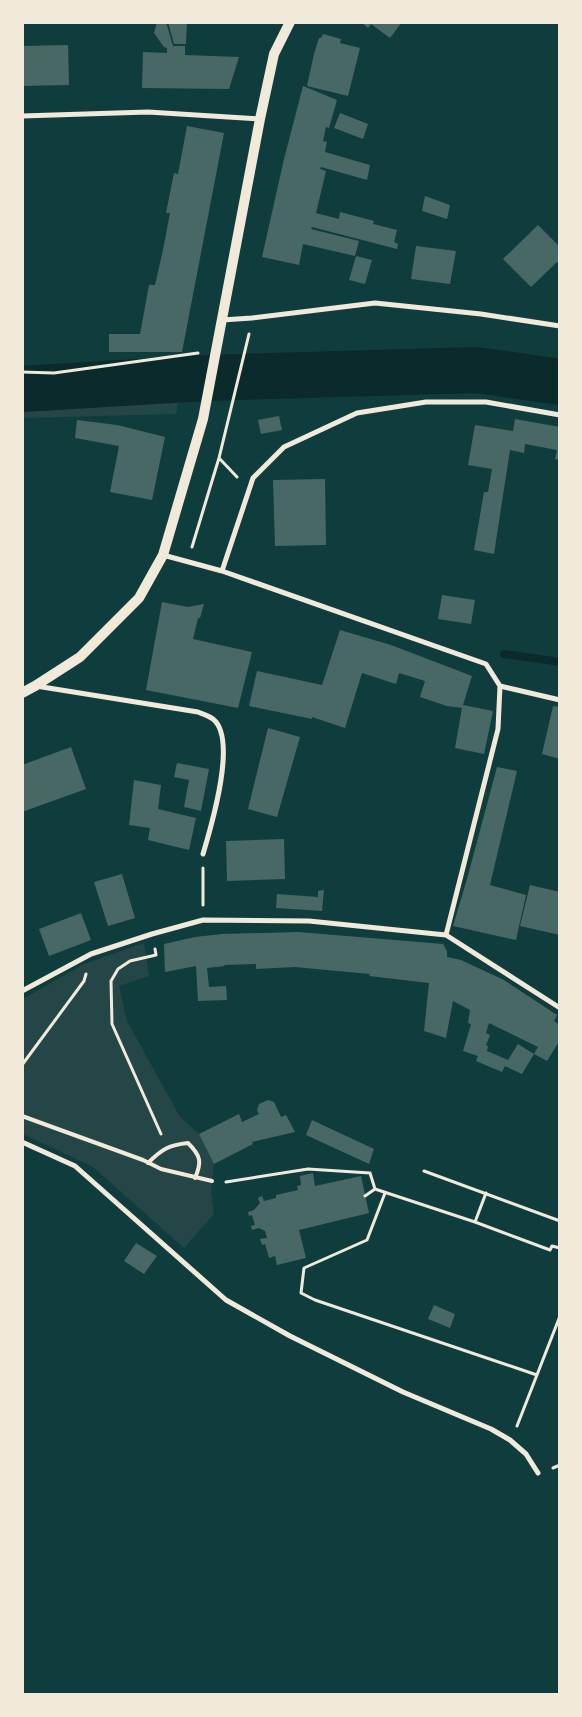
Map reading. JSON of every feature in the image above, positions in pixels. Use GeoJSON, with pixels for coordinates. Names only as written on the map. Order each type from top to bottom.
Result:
{"type":"FeatureCollection","features":[{"type":"Feature","properties":{"kind":"main road"},"geometry":{"type":"LineString","coordinates":[[22,692],[36,686],[80,657],[138,598],[162,555],[203,419],[274,54],[290,22]]}},
{"type":"Feature","properties":{"kind":"street"},"geometry":{"type":"LineString","coordinates":[[22,116],[148,112],[260,119]]}},
{"type":"Feature","properties":{"kind":"street"},"geometry":{"type":"LineString","coordinates":[[222,320],[375,304],[481,314],[560,326]]}},
{"type":"Feature","properties":{"kind":"street"},"geometry":{"type":"LineString","coordinates":[[222,570],[253,478],[284,447],[357,413],[426,402],[478,402],[560,415]]}},
{"type":"Feature","properties":{"kind":"street"},"geometry":{"type":"LineString","coordinates":[[162,555],[222,570],[486,664],[500,686],[498,729],[446,935]]}},
{"type":"Feature","properties":{"kind":"street"},"geometry":{"type":"LineString","coordinates":[[36,686],[198,712],[214,719],[224,746],[218,801],[203,854]]}},
{"type":"Feature","properties":{"kind":"street"},"geometry":{"type":"LineString","coordinates":[[500,686],[560,700]]}},
{"type":"Feature","properties":{"kind":"street"},"geometry":{"type":"LineString","coordinates":[[22,991],[91,954],[203,920],[309,921],[446,935],[560,1008]]}},
{"type":"Feature","properties":{"kind":"street"},"geometry":{"type":"LineString","coordinates":[[22,1142],[75,1166],[226,1300],[290,1336],[403,1392],[491,1429],[510,1440],[526,1454],[538,1473]]}},
{"type":"Feature","properties":{"kind":"lane"},"geometry":{"type":"LineString","coordinates":[[22,1116],[161,1169],[212,1181]]}},
{"type":"Feature","properties":{"kind":"lane"},"geometry":{"type":"LineString","coordinates":[[148,1163],[159,1151],[167,1147],[188,1144],[197,1152],[200,1165],[195,1178]]}},
{"type":"Feature","properties":{"kind":"path"},"geometry":{"type":"LineString","coordinates":[[187,562],[219,458],[246,345]]}},
{"type":"Feature","properties":{"kind":"path"},"geometry":{"type":"LineString","coordinates":[[22,372],[54,373],[216,353]]}},
{"type":"Feature","properties":{"kind":"path"},"geometry":{"type":"LineString","coordinates":[[219,458],[249,490]]}},
{"type":"Feature","properties":{"kind":"path"},"geometry":{"type":"LineString","coordinates":[[203,854],[203,920]]}},
{"type":"Feature","properties":{"kind":"path"},"geometry":{"type":"LineString","coordinates":[[152,934],[156,955],[130,961],[118,969],[111,981],[112,1024],[167,1147]]}},
{"type":"Feature","properties":{"kind":"path"},"geometry":{"type":"LineString","coordinates":[[22,1065],[84,981],[91,954]]}},
{"type":"Feature","properties":{"kind":"path"},"geometry":{"type":"LineString","coordinates":[[212,1181],[226,1182],[308,1169],[370,1173],[375,1189]]}},
{"type":"Feature","properties":{"kind":"path"},"geometry":{"type":"LineString","coordinates":[[424,1171],[560,1221]]}},
{"type":"Feature","properties":{"kind":"path"},"geometry":{"type":"LineString","coordinates":[[375,1189],[475,1222],[550,1250],[552,1246],[560,1248]]}},
{"type":"Feature","properties":{"kind":"path"},"geometry":{"type":"LineString","coordinates":[[365,1196],[375,1189]]}},
{"type":"Feature","properties":{"kind":"path"},"geometry":{"type":"LineString","coordinates":[[385,1193],[367,1240],[304,1268],[301,1293],[315,1300],[537,1375]]}},
{"type":"Feature","properties":{"kind":"path"},"geometry":{"type":"LineString","coordinates":[[475,1222],[486,1193]]}},
{"type":"Feature","properties":{"kind":"path"},"geometry":{"type":"LineString","coordinates":[[510,1440],[521,1419],[560,1316]]}},
{"type":"Feature","properties":{"kind":"shaded area"},"geometry":{"type":"Polygon","coordinates":[[[184,368],[176,414],[23,418],[23,377],[184,368]]]}},
{"type":"Feature","properties":{"kind":"shaded area"},"geometry":{"type":"Polygon","coordinates":[[[144,943],[149,976],[119,986],[127,1021],[180,1117],[199,1134],[214,1164],[211,1192],[214,1214],[184,1248],[93,1167],[23,1134],[23,999],[84,964],[144,943]]]}},
{"type":"Feature","properties":{"kind":"building"},"geometry":{"type":"Polygon","coordinates":[[[157,22],[166,22],[173,46],[185,46],[185,55],[239,57],[229,89],[142,88],[143,52],[167,53],[167,48],[164,47],[154,33],[157,22]]]}},
{"type":"Feature","properties":{"kind":"building"},"geometry":{"type":"Polygon","coordinates":[[[168,22],[187,22],[186,44],[174,44],[168,22]]]}},
{"type":"Feature","properties":{"kind":"building"},"geometry":{"type":"Polygon","coordinates":[[[361,22],[402,22],[390,38],[371,24],[368,28],[361,22]]]}},
{"type":"Feature","properties":{"kind":"building"},"geometry":{"type":"Polygon","coordinates":[[[323,34],[341,39],[340,43],[360,48],[348,96],[307,86],[314,54],[319,38],[323,34]]]}},
{"type":"Feature","properties":{"kind":"building"},"geometry":{"type":"Polygon","coordinates":[[[68,45],[69,85],[22,86],[22,46],[68,45]]]}},
{"type":"Feature","properties":{"kind":"building"},"geometry":{"type":"Polygon","coordinates":[[[303,86],[337,100],[329,128],[326,127],[323,141],[327,142],[325,152],[370,165],[367,180],[321,167],[320,169],[326,171],[316,213],[339,219],[340,212],[374,221],[373,224],[397,230],[394,242],[398,244],[397,249],[312,227],[311,229],[359,241],[355,256],[303,244],[299,265],[262,257],[303,86]]]}},
{"type":"Feature","properties":{"kind":"building"},"geometry":{"type":"Polygon","coordinates":[[[340,113],[368,124],[363,139],[334,128],[340,113]]]}},
{"type":"Feature","properties":{"kind":"building"},"geometry":{"type":"Polygon","coordinates":[[[187,126],[224,133],[182,352],[109,352],[109,334],[140,334],[149,285],[155,285],[163,250],[170,213],[166,213],[174,173],[178,174],[187,126]]]}},
{"type":"Feature","properties":{"kind":"building"},"geometry":{"type":"Polygon","coordinates":[[[425,196],[450,205],[447,219],[422,211],[425,196]]]}},
{"type":"Feature","properties":{"kind":"building"},"geometry":{"type":"Polygon","coordinates":[[[538,225],[560,247],[560,264],[557,262],[531,287],[503,259],[538,225]]]}},
{"type":"Feature","properties":{"kind":"building"},"geometry":{"type":"Polygon","coordinates":[[[416,246],[456,251],[450,284],[411,279],[416,246]]]}},
{"type":"Feature","properties":{"kind":"building"},"geometry":{"type":"Polygon","coordinates":[[[356,256],[372,260],[365,284],[349,280],[356,256]]]}},
{"type":"Feature","properties":{"kind":"building"},"geometry":{"type":"Polygon","coordinates":[[[279,416],[282,430],[261,434],[258,420],[279,416]]]}},
{"type":"Feature","properties":{"kind":"building"},"geometry":{"type":"Polygon","coordinates":[[[515,419],[560,427],[560,460],[555,459],[557,450],[525,444],[524,453],[510,450],[494,554],[474,550],[484,492],[488,492],[492,469],[468,465],[475,425],[513,431],[515,419]]]}},
{"type":"Feature","properties":{"kind":"building"},"geometry":{"type":"Polygon","coordinates":[[[77,420],[117,425],[165,437],[152,500],[110,492],[119,446],[75,438],[77,420]]]}},
{"type":"Feature","properties":{"kind":"building"},"geometry":{"type":"Polygon","coordinates":[[[325,479],[326,545],[275,546],[273,480],[325,479]]]}},
{"type":"Feature","properties":{"kind":"building"},"geometry":{"type":"Polygon","coordinates":[[[442,595],[475,600],[471,624],[438,619],[442,595]]]}},
{"type":"Feature","properties":{"kind":"building"},"geometry":{"type":"Polygon","coordinates":[[[162,602],[188,607],[204,604],[200,618],[198,618],[193,639],[252,652],[238,708],[146,690],[162,602]]]}},
{"type":"Feature","properties":{"kind":"building"},"geometry":{"type":"Polygon","coordinates":[[[340,630],[391,645],[472,676],[463,705],[493,711],[484,754],[455,748],[462,708],[447,706],[420,697],[425,681],[399,673],[396,684],[362,673],[345,728],[312,717],[312,719],[249,706],[257,671],[322,685],[340,630]]]}},
{"type":"Feature","properties":{"kind":"building"},"geometry":{"type":"Polygon","coordinates":[[[553,706],[560,707],[560,759],[542,754],[553,706]]]}},
{"type":"Feature","properties":{"kind":"building"},"geometry":{"type":"Polygon","coordinates":[[[268,728],[300,737],[277,817],[248,809],[268,728]]]}},
{"type":"Feature","properties":{"kind":"building"},"geometry":{"type":"Polygon","coordinates":[[[71,747],[86,789],[22,812],[22,765],[71,747]]]}},
{"type":"Feature","properties":{"kind":"building"},"geometry":{"type":"Polygon","coordinates":[[[177,763],[209,769],[201,811],[184,807],[189,780],[174,777],[177,763]]]}},
{"type":"Feature","properties":{"kind":"building"},"geometry":{"type":"Polygon","coordinates":[[[497,767],[517,771],[490,885],[526,895],[516,940],[453,926],[497,767]]]}},
{"type":"Feature","properties":{"kind":"building"},"geometry":{"type":"Polygon","coordinates":[[[134,780],[161,785],[158,809],[196,818],[189,850],[148,840],[150,828],[129,825],[134,780]]]}},
{"type":"Feature","properties":{"kind":"building"},"geometry":{"type":"Polygon","coordinates":[[[284,839],[285,879],[227,881],[226,841],[284,839]]]}},
{"type":"Feature","properties":{"kind":"building"},"geometry":{"type":"Polygon","coordinates":[[[122,874],[135,918],[108,926],[94,882],[122,874]]]}},
{"type":"Feature","properties":{"kind":"building"},"geometry":{"type":"Polygon","coordinates":[[[530,885],[560,892],[560,935],[520,926],[530,885]]]}},
{"type":"Feature","properties":{"kind":"building"},"geometry":{"type":"Polygon","coordinates":[[[324,890],[322,911],[276,908],[277,894],[318,897],[318,891],[324,890]]]}},
{"type":"Feature","properties":{"kind":"building"},"geometry":{"type":"Polygon","coordinates":[[[81,913],[91,940],[49,956],[39,929],[81,913]]]}},
{"type":"Feature","properties":{"kind":"building"},"geometry":{"type":"Polygon","coordinates":[[[298,932],[443,944],[447,951],[447,957],[461,960],[504,980],[557,1015],[554,1021],[560,1025],[560,1040],[547,1061],[534,1054],[522,1074],[505,1066],[502,1072],[476,1061],[478,1056],[463,1051],[471,1024],[468,1023],[470,1010],[453,1001],[446,1038],[424,1031],[429,983],[369,976],[370,974],[295,967],[256,969],[256,964],[224,965],[207,968],[209,987],[226,986],[227,1000],[198,1001],[196,966],[165,972],[164,944],[195,937],[222,934],[298,932]],[[489,1023],[486,1033],[490,1035],[486,1045],[488,1046],[487,1051],[508,1060],[518,1044],[534,1054],[538,1047],[489,1023]]]}},
{"type":"Feature","properties":{"kind":"building"},"geometry":{"type":"Polygon","coordinates":[[[268,1100],[274,1102],[281,1117],[286,1115],[295,1132],[252,1142],[253,1144],[214,1164],[199,1134],[239,1114],[242,1122],[259,1114],[257,1110],[259,1104],[268,1100]]]}},
{"type":"Feature","properties":{"kind":"building"},"geometry":{"type":"Polygon","coordinates":[[[312,1120],[374,1149],[369,1164],[306,1135],[312,1120]]]}},
{"type":"Feature","properties":{"kind":"building"},"geometry":{"type":"Polygon","coordinates":[[[313,1173],[315,1186],[361,1176],[369,1213],[299,1230],[306,1258],[277,1265],[275,1256],[269,1258],[265,1244],[262,1245],[260,1239],[267,1238],[265,1231],[259,1228],[252,1230],[251,1226],[255,1225],[252,1215],[249,1216],[248,1212],[254,1210],[260,1203],[258,1198],[262,1196],[264,1201],[276,1198],[276,1195],[298,1190],[297,1186],[301,1185],[300,1176],[313,1173]]]}},
{"type":"Feature","properties":{"kind":"building"},"geometry":{"type":"Polygon","coordinates":[[[136,1243],[157,1256],[144,1274],[124,1261],[136,1243]]]}},
{"type":"Feature","properties":{"kind":"building"},"geometry":{"type":"Polygon","coordinates":[[[434,1305],[455,1314],[450,1328],[428,1319],[434,1305]]]}},
{"type":"Feature","properties":{"kind":"waterway"},"geometry":{"type":"LineString","coordinates":[[22,389],[205,378],[476,370],[560,382]]}},
{"type":"Feature","properties":{"kind":"waterway"},"geometry":{"type":"LineString","coordinates":[[504,654],[560,662]]}}]}
